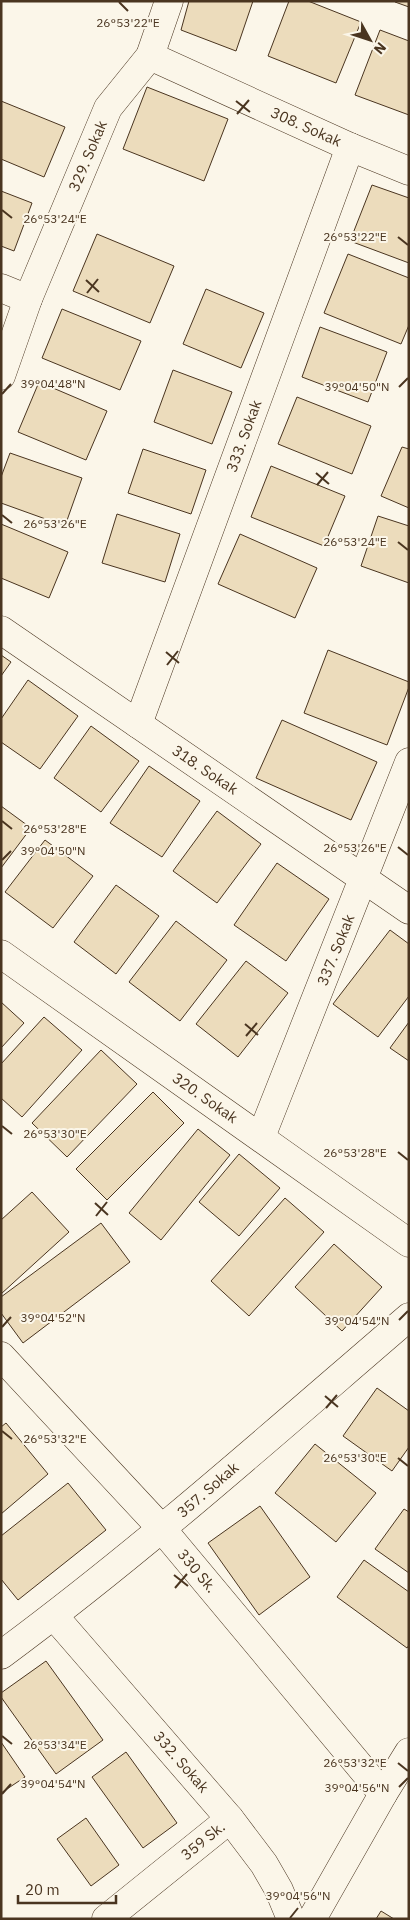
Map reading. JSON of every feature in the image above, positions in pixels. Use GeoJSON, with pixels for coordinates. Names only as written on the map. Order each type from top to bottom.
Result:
{"type":"FeatureCollection","features":[{"type":"Feature","properties":{"kind":"street","name":"329. Sokak"},"geometry":{"type":"LineString","coordinates":[[1,376],[28,298],[108,108],[150,56],[169,1]]}},
{"type":"Feature","properties":{"kind":"street","name":"308. Sokak"},"geometry":{"type":"LineString","coordinates":[[150,56],[350,147],[409,171]]}},
{"type":"Feature","properties":{"kind":"street","name":"333. Sokak"},"geometry":{"type":"LineString","coordinates":[[138,724],[350,147]]}},
{"type":"Feature","properties":{"kind":"street"},"geometry":{"type":"LineString","coordinates":[[1,288],[28,298]]}},
{"type":"Feature","properties":{"kind":"street","name":"318. Sokak"},"geometry":{"type":"LineString","coordinates":[[1,630],[409,910]]}},
{"type":"Feature","properties":{"kind":"street","name":"337. Sokak"},"geometry":{"type":"LineString","coordinates":[[261,1137],[409,762]]}},
{"type":"Feature","properties":{"kind":"street","name":"320. Sokak"},"geometry":{"type":"LineString","coordinates":[[1,954],[409,1243]]}},
{"type":"Feature","properties":{"kind":"street","name":"357. Sokak"},"geometry":{"type":"LineString","coordinates":[[1,1655],[54,1616],[162,1529],[409,1317]]}},
{"type":"Feature","properties":{"kind":"street","name":"330 Sk."},"geometry":{"type":"LineString","coordinates":[[1,1356],[162,1529],[383,1794]]}},
{"type":"Feature","properties":{"kind":"street","name":"332. Sokak"},"geometry":{"type":"LineString","coordinates":[[54,1616],[230,1819],[264,1864],[279,1890],[291,1919]]}},
{"type":"Feature","properties":{"kind":"street"},"geometry":{"type":"LineString","coordinates":[[312,1919],[409,1752]]}},
{"type":"Feature","properties":{"kind":"street","name":"359 Sk."},"geometry":{"type":"LineString","coordinates":[[106,1919],[230,1819]]}},
{"type":"Feature","properties":{"kind":"building"},"geometry":{"type":"Polygon","coordinates":[[[189,1],[253,1],[236,51],[181,30],[189,1]]]}},
{"type":"Feature","properties":{"kind":"building"},"geometry":{"type":"Polygon","coordinates":[[[289,1],[308,1],[361,22],[336,83],[268,56],[289,1]]]}},
{"type":"Feature","properties":{"kind":"building"},"geometry":{"type":"Polygon","coordinates":[[[395,1],[409,1],[409,7],[395,2],[395,1]]]}},
{"type":"Feature","properties":{"kind":"building"},"geometry":{"type":"Polygon","coordinates":[[[380,30],[409,41],[409,115],[355,95],[380,30]]]}},
{"type":"Feature","properties":{"kind":"building"},"geometry":{"type":"Polygon","coordinates":[[[147,87],[228,119],[204,181],[123,149],[147,87]]]}},
{"type":"Feature","properties":{"kind":"building"},"geometry":{"type":"Polygon","coordinates":[[[1,101],[65,127],[44,177],[1,159],[1,101]]]}},
{"type":"Feature","properties":{"kind":"building"},"geometry":{"type":"Polygon","coordinates":[[[372,185],[409,198],[409,263],[350,241],[372,185]]]}},
{"type":"Feature","properties":{"kind":"building"},"geometry":{"type":"Polygon","coordinates":[[[1,191],[32,203],[14,251],[1,246],[1,191]]]}},
{"type":"Feature","properties":{"kind":"building"},"geometry":{"type":"Polygon","coordinates":[[[97,234],[174,266],[150,323],[73,291],[97,234]]]}},
{"type":"Feature","properties":{"kind":"building"},"geometry":{"type":"Polygon","coordinates":[[[348,254],[409,278],[409,325],[401,344],[324,313],[348,254]]]}},
{"type":"Feature","properties":{"kind":"building"},"geometry":{"type":"Polygon","coordinates":[[[206,289],[264,313],[241,368],[183,344],[206,289]]]}},
{"type":"Feature","properties":{"kind":"building"},"geometry":{"type":"Polygon","coordinates":[[[62,309],[141,341],[120,390],[42,358],[62,309]]]}},
{"type":"Feature","properties":{"kind":"building"},"geometry":{"type":"Polygon","coordinates":[[[320,327],[387,352],[368,402],[302,377],[320,327]]]}},
{"type":"Feature","properties":{"kind":"building"},"geometry":{"type":"Polygon","coordinates":[[[173,370],[232,392],[212,444],[154,422],[173,370]]]}},
{"type":"Feature","properties":{"kind":"building"},"geometry":{"type":"Polygon","coordinates":[[[39,382],[107,411],[86,460],[18,432],[39,382]]]}},
{"type":"Feature","properties":{"kind":"building"},"geometry":{"type":"Polygon","coordinates":[[[297,397],[371,426],[352,474],[278,444],[297,397]]]}},
{"type":"Feature","properties":{"kind":"building"},"geometry":{"type":"Polygon","coordinates":[[[402,447],[409,449],[409,508],[381,496],[402,447]]]}},
{"type":"Feature","properties":{"kind":"building"},"geometry":{"type":"Polygon","coordinates":[[[143,449],[206,470],[191,514],[128,493],[143,449]]]}},
{"type":"Feature","properties":{"kind":"building"},"geometry":{"type":"Polygon","coordinates":[[[10,453],[82,478],[65,526],[1,503],[1,477],[10,453]]]}},
{"type":"Feature","properties":{"kind":"building"},"geometry":{"type":"Polygon","coordinates":[[[271,466],[345,496],[324,546],[251,517],[271,466]]]}},
{"type":"Feature","properties":{"kind":"building"},"geometry":{"type":"Polygon","coordinates":[[[117,514],[180,534],[165,582],[102,563],[117,514]]]}},
{"type":"Feature","properties":{"kind":"building"},"geometry":{"type":"Polygon","coordinates":[[[378,516],[409,526],[409,583],[361,566],[378,516]]]}},
{"type":"Feature","properties":{"kind":"building"},"geometry":{"type":"Polygon","coordinates":[[[1,524],[68,552],[49,598],[1,578],[1,524]]]}},
{"type":"Feature","properties":{"kind":"building"},"geometry":{"type":"Polygon","coordinates":[[[240,534],[317,568],[295,618],[218,584],[240,534]]]}},
{"type":"Feature","properties":{"kind":"building"},"geometry":{"type":"Polygon","coordinates":[[[328,650],[409,682],[409,687],[387,745],[304,713],[328,650]]]}},
{"type":"Feature","properties":{"kind":"building"},"geometry":{"type":"Polygon","coordinates":[[[1,655],[11,662],[1,676],[1,655]]]}},
{"type":"Feature","properties":{"kind":"building"},"geometry":{"type":"Polygon","coordinates":[[[28,680],[78,716],[40,769],[1,742],[1,719],[28,680]]]}},
{"type":"Feature","properties":{"kind":"building"},"geometry":{"type":"Polygon","coordinates":[[[282,720],[377,762],[351,820],[256,778],[282,720]]]}},
{"type":"Feature","properties":{"kind":"building"},"geometry":{"type":"Polygon","coordinates":[[[91,726],[139,761],[101,812],[54,778],[91,726]]]}},
{"type":"Feature","properties":{"kind":"building"},"geometry":{"type":"Polygon","coordinates":[[[149,766],[200,801],[162,857],[110,823],[149,766]]]}},
{"type":"Feature","properties":{"kind":"building"},"geometry":{"type":"Polygon","coordinates":[[[1,806],[31,828],[1,868],[1,806]]]}},
{"type":"Feature","properties":{"kind":"building"},"geometry":{"type":"Polygon","coordinates":[[[217,811],[261,844],[217,903],[173,871],[217,811]]]}},
{"type":"Feature","properties":{"kind":"building"},"geometry":{"type":"Polygon","coordinates":[[[45,840],[93,876],[53,928],[5,892],[45,840]]]}},
{"type":"Feature","properties":{"kind":"building"},"geometry":{"type":"Polygon","coordinates":[[[277,863],[329,899],[286,961],[234,925],[277,863]]]}},
{"type":"Feature","properties":{"kind":"building"},"geometry":{"type":"Polygon","coordinates":[[[116,885],[159,916],[116,974],[74,942],[116,885]]]}},
{"type":"Feature","properties":{"kind":"building"},"geometry":{"type":"Polygon","coordinates":[[[176,921],[227,960],[180,1021],[129,982],[176,921]]]}},
{"type":"Feature","properties":{"kind":"building"},"geometry":{"type":"Polygon","coordinates":[[[390,930],[409,944],[409,996],[378,1037],[333,1004],[390,930]]]}},
{"type":"Feature","properties":{"kind":"building"},"geometry":{"type":"Polygon","coordinates":[[[246,961],[288,993],[238,1057],[196,1024],[246,961]]]}},
{"type":"Feature","properties":{"kind":"building"},"geometry":{"type":"Polygon","coordinates":[[[1,1002],[24,1023],[1,1048],[1,1002]]]}},
{"type":"Feature","properties":{"kind":"building"},"geometry":{"type":"Polygon","coordinates":[[[44,1017],[82,1050],[22,1117],[1,1098],[1,1064],[44,1017]]]}},
{"type":"Feature","properties":{"kind":"building"},"geometry":{"type":"Polygon","coordinates":[[[409,1022],[409,1061],[390,1048],[409,1022]]]}},
{"type":"Feature","properties":{"kind":"building"},"geometry":{"type":"Polygon","coordinates":[[[101,1050],[137,1084],[67,1157],[32,1123],[101,1050]]]}},
{"type":"Feature","properties":{"kind":"building"},"geometry":{"type":"Polygon","coordinates":[[[153,1092],[184,1123],[107,1200],[76,1169],[153,1092]]]}},
{"type":"Feature","properties":{"kind":"building"},"geometry":{"type":"Polygon","coordinates":[[[198,1129],[230,1155],[161,1240],[129,1213],[198,1129]]]}},
{"type":"Feature","properties":{"kind":"building"},"geometry":{"type":"Polygon","coordinates":[[[239,1154],[280,1188],[239,1236],[199,1202],[239,1154]]]}},
{"type":"Feature","properties":{"kind":"building"},"geometry":{"type":"Polygon","coordinates":[[[32,1192],[69,1232],[1,1294],[1,1220],[32,1192]]]}},
{"type":"Feature","properties":{"kind":"building"},"geometry":{"type":"Polygon","coordinates":[[[285,1198],[324,1232],[249,1316],[211,1281],[285,1198]]]}},
{"type":"Feature","properties":{"kind":"building"},"geometry":{"type":"Polygon","coordinates":[[[101,1223],[130,1262],[23,1343],[1,1313],[1,1297],[101,1223]]]}},
{"type":"Feature","properties":{"kind":"building"},"geometry":{"type":"Polygon","coordinates":[[[334,1244],[382,1287],[342,1331],[295,1287],[334,1244]]]}},
{"type":"Feature","properties":{"kind":"building"},"geometry":{"type":"Polygon","coordinates":[[[377,1388],[409,1411],[409,1447],[392,1471],[343,1436],[377,1388]]]}},
{"type":"Feature","properties":{"kind":"building"},"geometry":{"type":"Polygon","coordinates":[[[6,1423],[48,1474],[1,1514],[1,1427],[6,1423]]]}},
{"type":"Feature","properties":{"kind":"building"},"geometry":{"type":"Polygon","coordinates":[[[315,1444],[376,1493],[336,1542],[275,1493],[315,1444]]]}},
{"type":"Feature","properties":{"kind":"building"},"geometry":{"type":"Polygon","coordinates":[[[68,1483],[106,1530],[18,1600],[1,1579],[1,1536],[68,1483]]]}},
{"type":"Feature","properties":{"kind":"building"},"geometry":{"type":"Polygon","coordinates":[[[260,1506],[310,1577],[259,1615],[208,1543],[260,1506]]]}},
{"type":"Feature","properties":{"kind":"building"},"geometry":{"type":"Polygon","coordinates":[[[404,1509],[409,1512],[409,1573],[375,1549],[404,1509]]]}},
{"type":"Feature","properties":{"kind":"building"},"geometry":{"type":"Polygon","coordinates":[[[364,1560],[409,1592],[409,1645],[407,1648],[337,1597],[364,1560]]]}},
{"type":"Feature","properties":{"kind":"building"},"geometry":{"type":"Polygon","coordinates":[[[46,1661],[103,1740],[56,1774],[1,1697],[1,1693],[46,1661]]]}},
{"type":"Feature","properties":{"kind":"building"},"geometry":{"type":"Polygon","coordinates":[[[1,1742],[25,1777],[1,1793],[1,1742]]]}},
{"type":"Feature","properties":{"kind":"building"},"geometry":{"type":"Polygon","coordinates":[[[126,1752],[177,1823],[143,1848],[92,1777],[126,1752]]]}},
{"type":"Feature","properties":{"kind":"building"},"geometry":{"type":"Polygon","coordinates":[[[86,1818],[119,1865],[91,1886],[57,1839],[86,1818]]]}},
{"type":"Feature","properties":{"kind":"building"},"geometry":{"type":"Polygon","coordinates":[[[381,1911],[394,1919],[376,1919],[381,1911]]]}}]}
